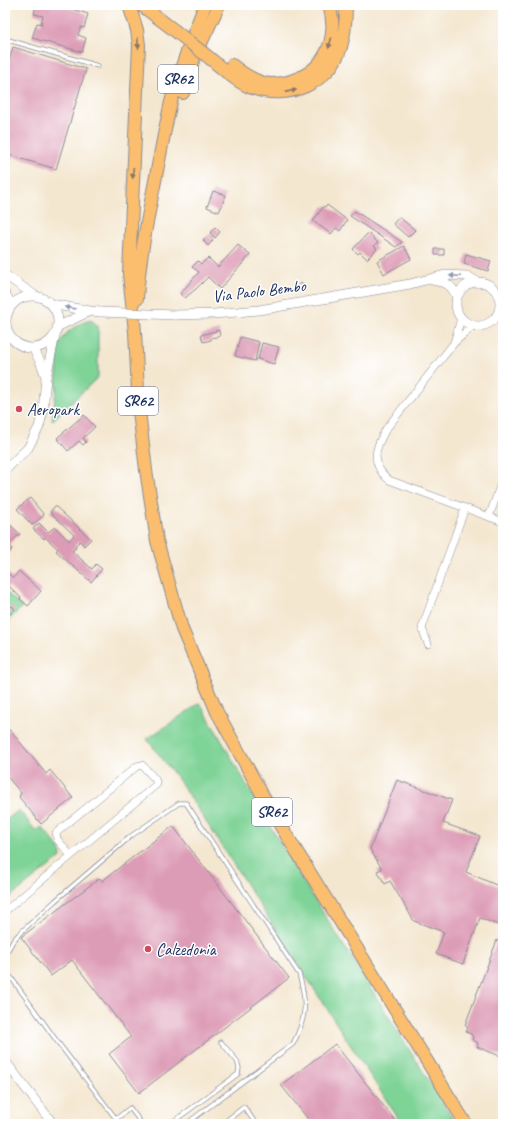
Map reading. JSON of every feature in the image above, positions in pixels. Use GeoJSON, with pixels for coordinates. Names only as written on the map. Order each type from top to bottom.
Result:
{"type":"FeatureCollection","features":[{"type":"Feature","properties":{"kind":"highway"},"geometry":{"type":"LineString","coordinates":[[129,5],[137,30],[139,45],[129,274],[135,332]]}},
{"type":"Feature","properties":{"kind":"highway"},"geometry":{"type":"LineString","coordinates":[[141,5],[176,27],[209,52],[243,73],[256,80],[269,84],[300,78],[313,70],[324,59],[330,45],[333,30],[332,16],[329,5]]}},
{"type":"Feature","properties":{"kind":"highway"},"geometry":{"type":"LineString","coordinates":[[152,5],[176,27]]}},
{"type":"Feature","properties":{"kind":"highway","name":"SR62"},"geometry":{"type":"LineString","coordinates":[[205,5],[187,51],[172,101],[146,229],[138,286],[135,332],[139,411],[157,541],[182,629],[217,712],[269,807],[466,1124]]}},
{"type":"Feature","properties":{"kind":"highway"},"geometry":{"type":"LineString","coordinates":[[160,156],[194,58],[219,5]]}},
{"type":"Feature","properties":{"kind":"highway"},"geometry":{"type":"LineString","coordinates":[[209,52],[238,80],[251,88],[266,92],[287,92],[304,87],[321,78],[332,66],[338,54],[345,30],[346,5]]}},
{"type":"Feature","properties":{"kind":"street","name":"Via Paolo Bembo"},"geometry":{"type":"LineString","coordinates":[[5,275],[37,297],[51,304],[101,312],[174,315],[214,314],[259,310],[445,275],[467,276],[479,283],[491,287],[503,287]]}},
{"type":"Feature","properties":{"kind":"street","name":"Via Paolo Bembo"},"geometry":{"type":"LineString","coordinates":[[430,279],[445,282],[453,289],[457,297]]}},
{"type":"Feature","properties":{"kind":"street"},"geometry":{"type":"LineString","coordinates":[[479,283],[468,285],[457,297],[456,305],[461,318],[466,323],[473,326],[487,324],[497,315],[501,301],[491,287]]}},
{"type":"Feature","properties":{"kind":"street"},"geometry":{"type":"LineString","coordinates":[[5,294],[12,305]]}},
{"type":"Feature","properties":{"kind":"street"},"geometry":{"type":"LineString","coordinates":[[37,297],[24,298],[18,301],[12,305],[6,317],[7,330],[10,336],[14,342],[26,348],[40,347],[46,344],[51,340],[56,331],[90,311]]}},
{"type":"Feature","properties":{"kind":"street"},"geometry":{"type":"LineString","coordinates":[[5,470],[28,448],[39,427],[43,411],[46,377],[58,319],[56,311],[51,304]]}},
{"type":"Feature","properties":{"kind":"street"},"geometry":{"type":"LineString","coordinates":[[454,344],[461,318]]}},
{"type":"Feature","properties":{"kind":"street"},"geometry":{"type":"LineString","coordinates":[[473,326],[454,344],[386,430],[378,443],[376,454],[379,469],[389,480],[503,522]]}},
{"type":"Feature","properties":{"kind":"street"},"geometry":{"type":"LineString","coordinates":[[33,348],[46,377]]}},
{"type":"Feature","properties":{"kind":"street"},"geometry":{"type":"LineString","coordinates":[[489,517],[503,478]]}},
{"type":"Feature","properties":{"kind":"street"},"geometry":{"type":"LineString","coordinates":[[428,644],[422,628],[465,508]]}},
{"type":"Feature","properties":{"kind":"street"},"geometry":{"type":"LineString","coordinates":[[5,911],[71,856],[157,784],[155,779],[142,765],[137,766],[56,833],[57,839],[71,856]]}},
{"type":"Feature","properties":{"kind":"street"},"geometry":{"type":"LineString","coordinates":[[5,1061],[53,1124]]}},
{"type":"Feature","properties":{"kind":"lane"},"geometry":{"type":"LineString","coordinates":[[5,39],[98,66]]}},
{"type":"Feature","properties":{"kind":"lane"},"geometry":{"type":"LineString","coordinates":[[5,298],[12,305]]}},
{"type":"Feature","properties":{"kind":"lane"},"geometry":{"type":"LineString","coordinates":[[5,345],[10,336]]}},
{"type":"Feature","properties":{"kind":"lane"},"geometry":{"type":"LineString","coordinates":[[5,955],[19,934],[96,866],[132,836],[179,803],[186,803],[299,974],[303,989],[305,1010],[300,1030],[293,1044],[184,1124]]}},
{"type":"Feature","properties":{"kind":"lane"},"geometry":{"type":"LineString","coordinates":[[5,969],[56,1040],[120,1124]]}},
{"type":"Feature","properties":{"kind":"lane"},"geometry":{"type":"LineString","coordinates":[[170,1124],[238,1074],[239,1068],[237,1061],[221,1042]]}},
{"type":"Feature","properties":{"kind":"lane"},"geometry":{"type":"LineString","coordinates":[[222,1124],[244,1107],[256,1124]]}},
{"type":"Feature","properties":{"kind":"lane"},"geometry":{"type":"LineString","coordinates":[[116,1119],[130,1108],[142,1124]]}},
{"type":"Feature","properties":{"kind":"green space"},"geometry":{"type":"Polygon","coordinates":[[[91,320],[98,326],[98,377],[52,421],[56,390],[59,343],[68,332],[79,324],[91,320]]]}},
{"type":"Feature","properties":{"kind":"green space"},"geometry":{"type":"Polygon","coordinates":[[[5,591],[22,607],[5,624],[5,591]]]}},
{"type":"Feature","properties":{"kind":"green space"},"geometry":{"type":"Polygon","coordinates":[[[200,703],[288,857],[456,1124],[402,1124],[181,783],[147,739],[200,703]]]}},
{"type":"Feature","properties":{"kind":"green space"},"geometry":{"type":"Polygon","coordinates":[[[19,810],[36,831],[42,827],[60,849],[61,857],[5,901],[5,821],[19,810]]]}},
{"type":"Feature","properties":{"kind":"building"},"geometry":{"type":"Polygon","coordinates":[[[36,5],[59,5],[88,14],[84,28],[81,27],[78,35],[86,38],[82,52],[32,38],[37,23],[42,24],[43,16],[34,14],[36,5]]]}},
{"type":"Feature","properties":{"kind":"building"},"geometry":{"type":"Polygon","coordinates":[[[13,47],[86,69],[56,169],[5,154],[5,76],[13,47]]]}},
{"type":"Feature","properties":{"kind":"building"},"geometry":{"type":"Polygon","coordinates":[[[213,191],[226,195],[219,212],[207,207],[213,191]]]}},
{"type":"Feature","properties":{"kind":"building"},"geometry":{"type":"Polygon","coordinates":[[[327,205],[347,220],[340,231],[336,228],[331,234],[313,221],[324,206],[326,207],[327,205]]]}},
{"type":"Feature","properties":{"kind":"building"},"geometry":{"type":"Polygon","coordinates":[[[355,211],[402,242],[396,247],[350,216],[355,211]]]}},
{"type":"Feature","properties":{"kind":"building"},"geometry":{"type":"Polygon","coordinates":[[[399,217],[415,230],[408,237],[393,224],[399,217]]]}},
{"type":"Feature","properties":{"kind":"building"},"geometry":{"type":"Polygon","coordinates":[[[215,227],[220,232],[215,238],[210,233],[215,227]]]}},
{"type":"Feature","properties":{"kind":"building"},"geometry":{"type":"Polygon","coordinates":[[[368,233],[378,243],[374,246],[377,249],[367,259],[360,252],[358,254],[353,249],[368,233]]]}},
{"type":"Feature","properties":{"kind":"building"},"geometry":{"type":"Polygon","coordinates":[[[208,235],[213,240],[208,246],[203,240],[208,235]]]}},
{"type":"Feature","properties":{"kind":"building"},"geometry":{"type":"Polygon","coordinates":[[[238,245],[250,255],[220,289],[208,277],[185,298],[180,294],[199,272],[192,267],[198,261],[201,264],[208,258],[218,267],[238,245]]]}},
{"type":"Feature","properties":{"kind":"building"},"geometry":{"type":"Polygon","coordinates":[[[404,246],[411,259],[384,274],[377,261],[404,246]]]}},
{"type":"Feature","properties":{"kind":"building"},"geometry":{"type":"Polygon","coordinates":[[[435,249],[444,249],[444,255],[435,255],[435,249]]]}},
{"type":"Feature","properties":{"kind":"building"},"geometry":{"type":"Polygon","coordinates":[[[466,254],[491,261],[488,271],[464,264],[466,254]]]}},
{"type":"Feature","properties":{"kind":"building"},"geometry":{"type":"Polygon","coordinates":[[[301,283],[305,287],[301,291],[297,286],[301,283]]]}},
{"type":"Feature","properties":{"kind":"building"},"geometry":{"type":"Polygon","coordinates":[[[219,330],[220,336],[203,342],[201,335],[219,330]]]}},
{"type":"Feature","properties":{"kind":"building"},"geometry":{"type":"Polygon","coordinates":[[[240,337],[259,342],[255,361],[235,356],[240,337]]]}},
{"type":"Feature","properties":{"kind":"building"},"geometry":{"type":"Polygon","coordinates":[[[262,343],[279,347],[274,364],[258,359],[262,343]]]}},
{"type":"Feature","properties":{"kind":"building"},"geometry":{"type":"Polygon","coordinates":[[[84,415],[95,427],[83,438],[86,442],[83,445],[79,441],[68,451],[57,438],[84,415]]]}},
{"type":"Feature","properties":{"kind":"building"},"geometry":{"type":"Polygon","coordinates":[[[30,498],[44,515],[32,525],[17,509],[30,498]]]}},
{"type":"Feature","properties":{"kind":"building"},"geometry":{"type":"Polygon","coordinates":[[[55,506],[91,539],[84,546],[80,541],[75,546],[76,548],[72,551],[92,569],[96,564],[102,569],[91,582],[56,551],[58,549],[45,537],[44,539],[33,529],[39,523],[48,532],[55,527],[69,541],[74,535],[50,512],[55,506]]]}},
{"type":"Feature","properties":{"kind":"building"},"geometry":{"type":"Polygon","coordinates":[[[7,522],[20,534],[9,544],[12,549],[7,555],[5,553],[5,524],[7,522]]]}},
{"type":"Feature","properties":{"kind":"building"},"geometry":{"type":"Polygon","coordinates":[[[19,571],[41,591],[28,606],[9,586],[5,590],[5,574],[7,572],[13,578],[19,571]]]}},
{"type":"Feature","properties":{"kind":"building"},"geometry":{"type":"Polygon","coordinates":[[[12,606],[15,609],[10,614],[7,611],[12,606]]]}},
{"type":"Feature","properties":{"kind":"building"},"geometry":{"type":"Polygon","coordinates":[[[5,730],[6,732],[10,730],[46,774],[50,770],[73,798],[41,824],[19,797],[21,793],[5,774],[5,730]]]}},
{"type":"Feature","properties":{"kind":"building"},"geometry":{"type":"Polygon","coordinates":[[[397,780],[452,800],[443,823],[480,836],[466,872],[503,888],[503,927],[480,918],[463,964],[436,954],[444,932],[414,921],[390,881],[385,884],[377,871],[382,869],[370,849],[397,780]]]}},
{"type":"Feature","properties":{"kind":"building","name":"Calzedonia"},"geometry":{"type":"Polygon","coordinates":[[[173,826],[289,978],[139,1093],[109,1054],[131,1037],[72,960],[51,976],[21,937],[100,878],[102,881],[173,826]]]}},
{"type":"Feature","properties":{"kind":"building"},"geometry":{"type":"Polygon","coordinates":[[[497,940],[503,942],[503,1057],[477,1047],[477,1042],[472,1040],[473,1037],[471,1034],[466,1032],[468,1028],[465,1025],[497,940]]]}},
{"type":"Feature","properties":{"kind":"building"},"geometry":{"type":"Polygon","coordinates":[[[335,1044],[398,1124],[312,1124],[281,1085],[335,1044]]]}},
{"type":"Feature","properties":{"kind":"place","name":"Aeropark"},"geometry":{"type":"Point","coordinates":[19,409]}},
{"type":"Feature","properties":{"kind":"place","name":"Calzedonia"},"geometry":{"type":"Point","coordinates":[148,949]}}]}
